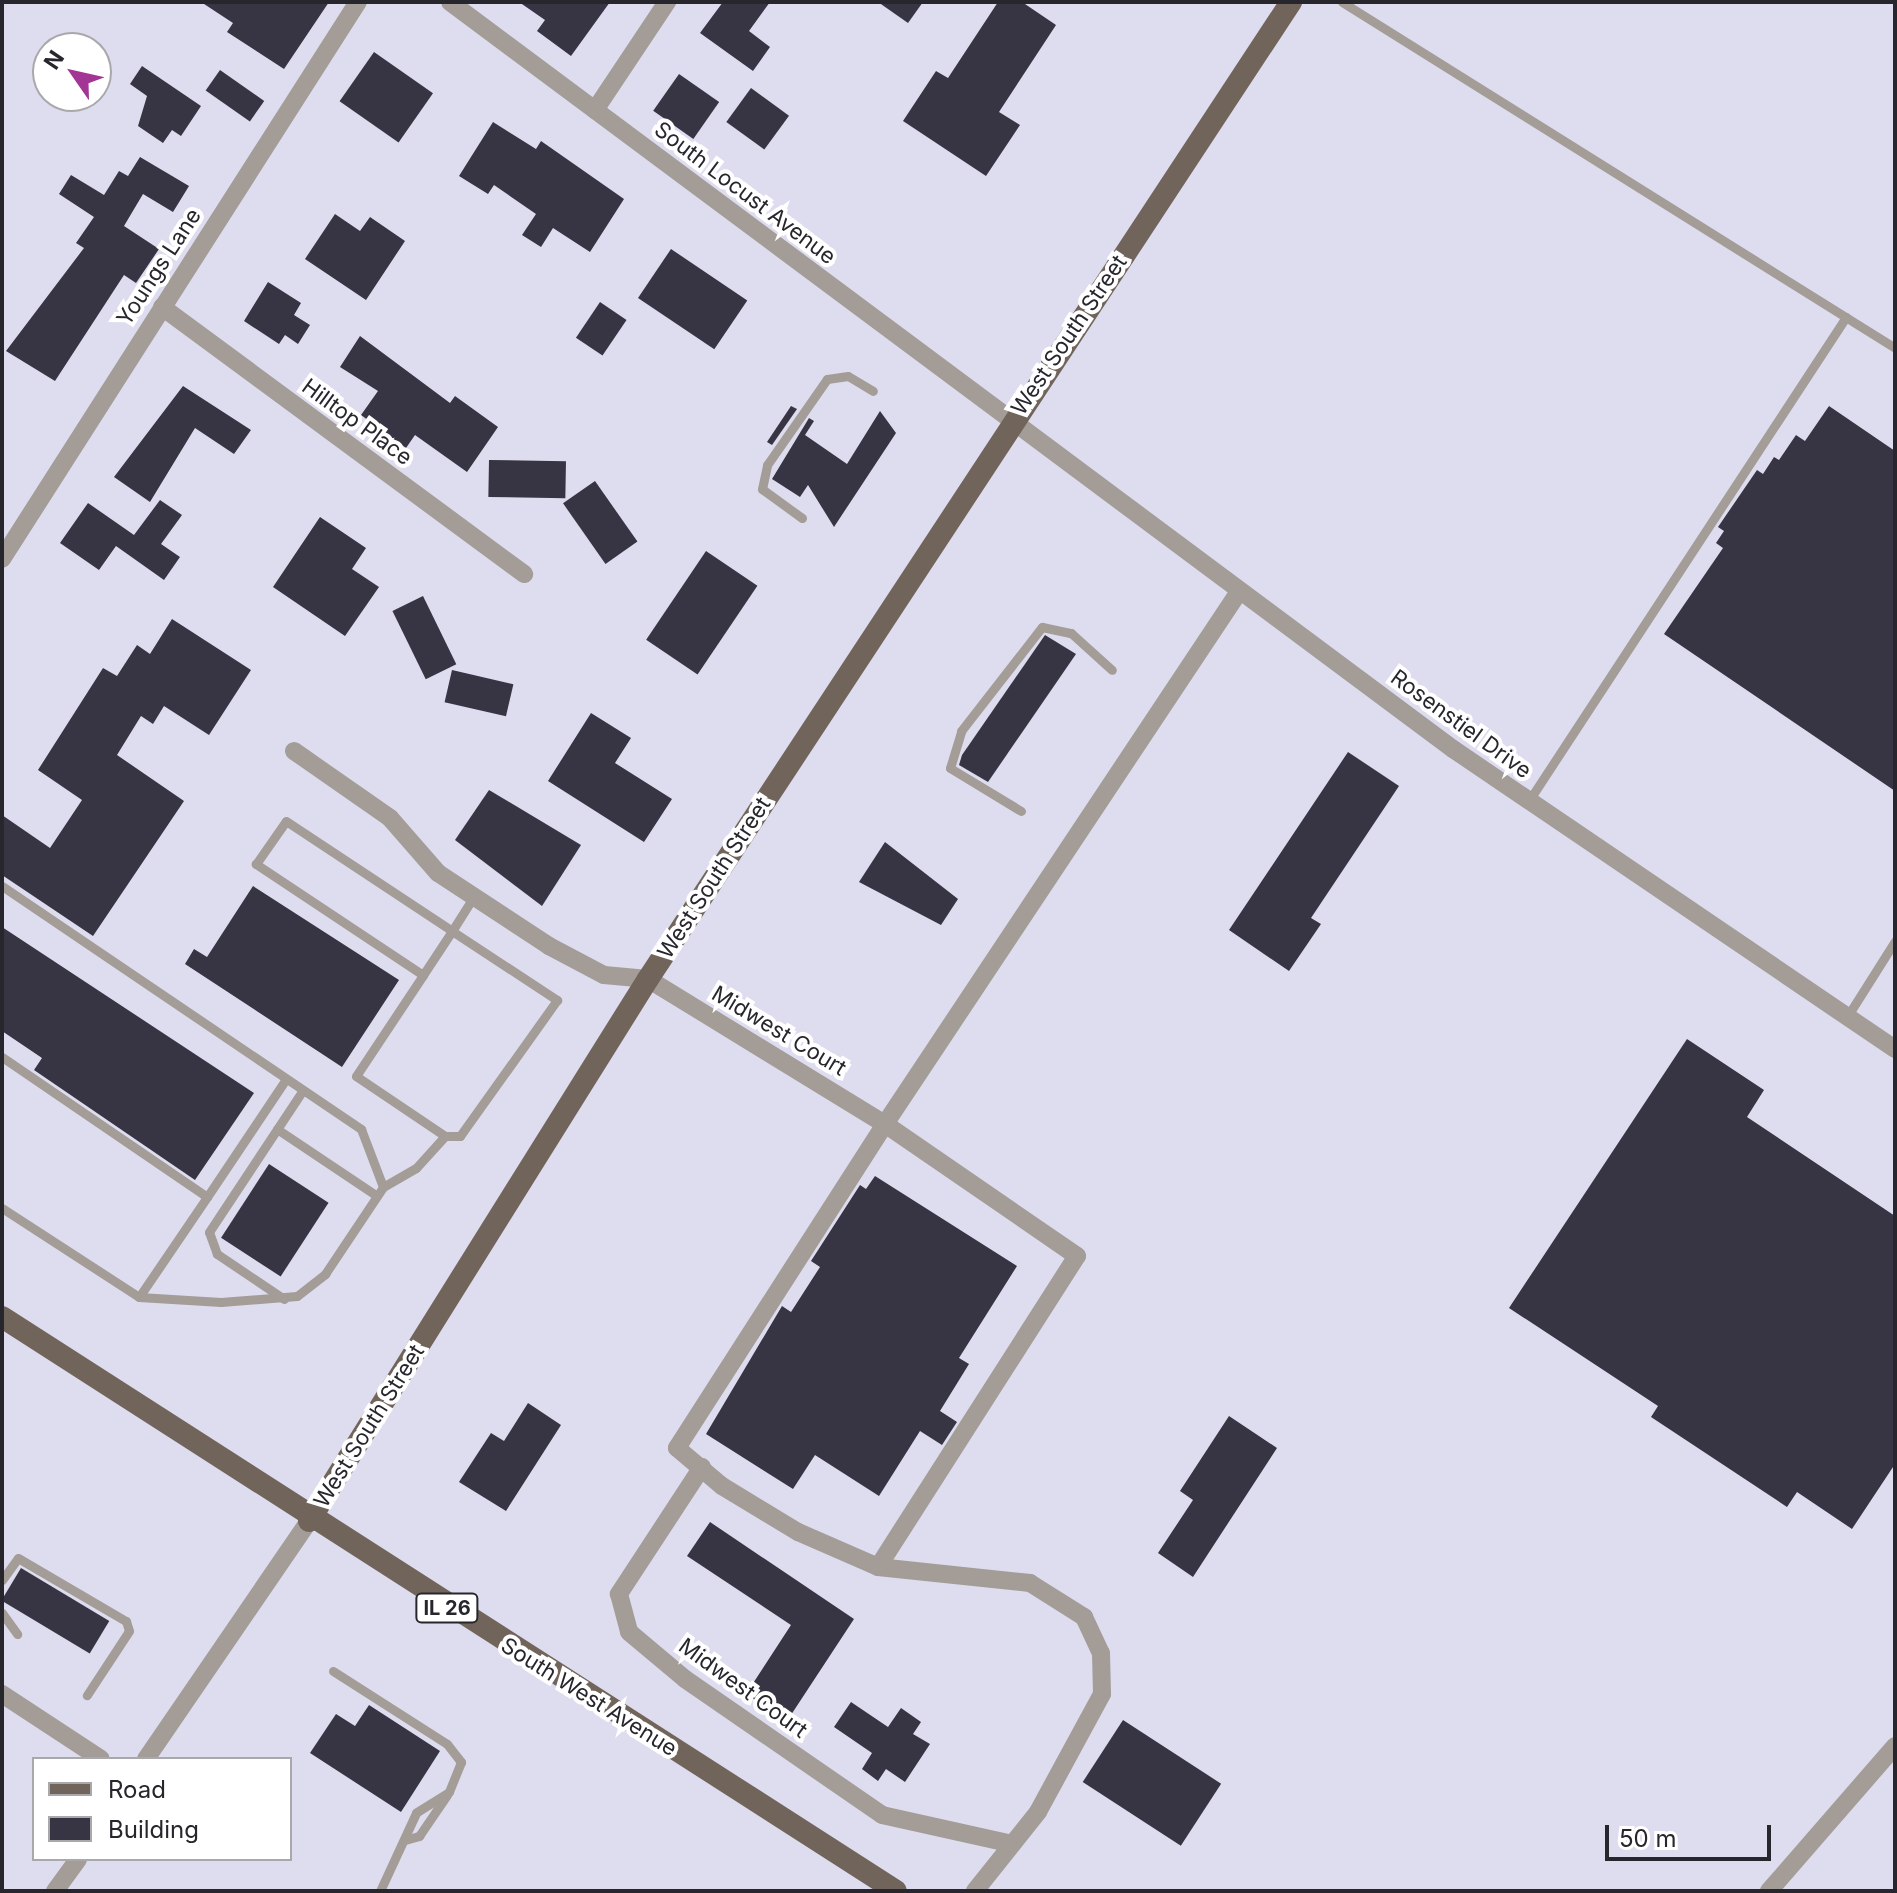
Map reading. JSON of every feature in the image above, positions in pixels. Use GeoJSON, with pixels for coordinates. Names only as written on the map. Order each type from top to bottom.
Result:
{"type":"FeatureCollection","features":[{"type":"Feature","properties":{"kind":"main road","name":"West South Street"},"geometry":{"type":"LineString","coordinates":[[309,1521],[648,979],[1011,423],[1291,2]]}},
{"type":"Feature","properties":{"kind":"main road","name":"South West Avenue"},"geometry":{"type":"LineString","coordinates":[[2,1317],[309,1521],[896,1891]]}},
{"type":"Feature","properties":{"kind":"street","name":"Youngs Lane"},"geometry":{"type":"LineString","coordinates":[[2,559],[358,2]]}},
{"type":"Feature","properties":{"kind":"street"},"geometry":{"type":"LineString","coordinates":[[595,110],[667,2]]}},
{"type":"Feature","properties":{"kind":"street","name":"South Locust Avenue"},"geometry":{"type":"LineString","coordinates":[[459,5],[1011,423]]}},
{"type":"Feature","properties":{"kind":"street","name":"Hilltop Place"},"geometry":{"type":"LineString","coordinates":[[162,307],[524,574]]}},
{"type":"Feature","properties":{"kind":"street","name":"Rosenstiel Drive"},"geometry":{"type":"LineString","coordinates":[[1011,423],[1238,593],[1528,802],[1895,1049]]}},
{"type":"Feature","properties":{"kind":"street"},"geometry":{"type":"LineString","coordinates":[[975,1891],[1008,1843],[1038,1812],[1102,1694],[1101,1653],[1084,1617],[1030,1583],[878,1567],[798,1532],[677,1448],[885,1124],[1238,593]]}},
{"type":"Feature","properties":{"kind":"street"},"geometry":{"type":"LineString","coordinates":[[294,751],[390,818],[427,864],[577,963],[604,975],[648,979]]}},
{"type":"Feature","properties":{"kind":"street","name":"Midwest Court"},"geometry":{"type":"LineString","coordinates":[[648,979],[885,1124],[1077,1256],[878,1567]]}},
{"type":"Feature","properties":{"kind":"street","name":"Midwest Court"},"geometry":{"type":"LineString","coordinates":[[702,1467],[619,1594],[629,1632],[685,1679],[882,1815],[1008,1843]]}},
{"type":"Feature","properties":{"kind":"street","name":"West South Street"},"geometry":{"type":"LineString","coordinates":[[147,1757],[309,1521]]}},
{"type":"Feature","properties":{"kind":"street"},"geometry":{"type":"LineString","coordinates":[[2,1694],[98,1757]]}},
{"type":"Feature","properties":{"kind":"street"},"geometry":{"type":"LineString","coordinates":[[1769,1891],[1895,1746]]}},
{"type":"Feature","properties":{"kind":"street"},"geometry":{"type":"LineString","coordinates":[[55,1891],[77,1861]]}},
{"type":"Feature","properties":{"kind":"lane"},"geometry":{"type":"LineString","coordinates":[[1342,2],[1895,348]]}},
{"type":"Feature","properties":{"kind":"lane"},"geometry":{"type":"LineString","coordinates":[[1528,802],[1846,317]]}},
{"type":"Feature","properties":{"kind":"lane"},"geometry":{"type":"LineString","coordinates":[[802,518],[762,489],[767,465],[827,379],[848,376],[873,391]]}},
{"type":"Feature","properties":{"kind":"lane"},"geometry":{"type":"LineString","coordinates":[[1021,811],[950,768],[961,731],[1042,627],[1071,633],[1112,670]]}},
{"type":"Feature","properties":{"kind":"lane"},"geometry":{"type":"LineString","coordinates":[[2,1208],[139,1297],[284,1299],[325,1274],[380,1192],[416,1168],[445,1136],[473,1127],[557,1000],[286,821],[256,864],[423,975]]}},
{"type":"Feature","properties":{"kind":"lane"},"geometry":{"type":"LineString","coordinates":[[2,886],[366,1133],[380,1192]]}},
{"type":"Feature","properties":{"kind":"lane"},"geometry":{"type":"LineString","coordinates":[[445,1136],[356,1076],[474,896]]}},
{"type":"Feature","properties":{"kind":"lane"},"geometry":{"type":"LineString","coordinates":[[1847,1017],[1895,941]]}},
{"type":"Feature","properties":{"kind":"lane"},"geometry":{"type":"LineString","coordinates":[[2,1057],[207,1197]]}},
{"type":"Feature","properties":{"kind":"lane"},"geometry":{"type":"LineString","coordinates":[[139,1297],[286,1079]]}},
{"type":"Feature","properties":{"kind":"lane"},"geometry":{"type":"LineString","coordinates":[[284,1299],[217,1254],[209,1237],[303,1090]]}},
{"type":"Feature","properties":{"kind":"lane"},"geometry":{"type":"LineString","coordinates":[[277,1129],[380,1192]]}},
{"type":"Feature","properties":{"kind":"lane"},"geometry":{"type":"LineString","coordinates":[[2,1580],[18,1558],[126,1621],[129,1631],[87,1695]]}},
{"type":"Feature","properties":{"kind":"lane"},"geometry":{"type":"LineString","coordinates":[[2,1613],[17,1634]]}},
{"type":"Feature","properties":{"kind":"lane"},"geometry":{"type":"LineString","coordinates":[[333,1671],[447,1744],[461,1762],[449,1792],[419,1836],[405,1840]]}},
{"type":"Feature","properties":{"kind":"lane"},"geometry":{"type":"LineString","coordinates":[[380,1891],[416,1813],[449,1792]]}},
{"type":"Feature","properties":{"kind":"building"},"geometry":{"type":"Polygon","coordinates":[[[201,2],[329,2],[284,69],[227,32],[233,23],[201,2]]]}},
{"type":"Feature","properties":{"kind":"building"},"geometry":{"type":"Polygon","coordinates":[[[519,2],[610,2],[571,56],[537,31],[545,20],[519,2]]]}},
{"type":"Feature","properties":{"kind":"building"},"geometry":{"type":"Polygon","coordinates":[[[723,2],[770,2],[749,31],[770,47],[753,71],[700,33],[723,2]]]}},
{"type":"Feature","properties":{"kind":"building"},"geometry":{"type":"Polygon","coordinates":[[[878,2],[923,2],[908,23],[878,2]]]}},
{"type":"Feature","properties":{"kind":"building"},"geometry":{"type":"Polygon","coordinates":[[[998,2],[1022,2],[1056,25],[999,112],[1020,125],[986,176],[903,121],[936,71],[948,78],[998,2]]]}},
{"type":"Feature","properties":{"kind":"building"},"geometry":{"type":"Polygon","coordinates":[[[374,52],[433,93],[399,142],[340,101],[374,52]]]}},
{"type":"Feature","properties":{"kind":"building"},"geometry":{"type":"Polygon","coordinates":[[[142,66],[201,106],[181,136],[172,130],[163,143],[138,126],[147,96],[130,84],[142,66]]]}},
{"type":"Feature","properties":{"kind":"building"},"geometry":{"type":"Polygon","coordinates":[[[220,70],[264,101],[250,121],[206,90],[220,70]]]}},
{"type":"Feature","properties":{"kind":"building"},"geometry":{"type":"Polygon","coordinates":[[[679,74],[719,102],[693,139],[653,111],[679,74]]]}},
{"type":"Feature","properties":{"kind":"building"},"geometry":{"type":"Polygon","coordinates":[[[751,88],[789,116],[764,150],[726,122],[751,88]]]}},
{"type":"Feature","properties":{"kind":"building"},"geometry":{"type":"Polygon","coordinates":[[[493,122],[536,149],[541,141],[624,199],[590,252],[553,228],[541,247],[522,235],[536,214],[494,185],[488,194],[459,176],[493,122]]]}},
{"type":"Feature","properties":{"kind":"building"},"geometry":{"type":"Polygon","coordinates":[[[140,157],[189,186],[173,212],[143,194],[124,226],[159,249],[136,283],[124,275],[55,381],[6,351],[84,248],[76,243],[94,217],[59,194],[71,175],[104,195],[119,171],[128,176],[140,157]]]}},
{"type":"Feature","properties":{"kind":"building"},"geometry":{"type":"Polygon","coordinates":[[[335,214],[360,231],[370,217],[405,241],[366,300],[305,259],[335,214]]]}},
{"type":"Feature","properties":{"kind":"building"},"geometry":{"type":"Polygon","coordinates":[[[671,249],[747,300],[714,349],[638,298],[671,249]]]}},
{"type":"Feature","properties":{"kind":"building"},"geometry":{"type":"Polygon","coordinates":[[[268,282],[301,303],[294,315],[310,325],[298,344],[285,335],[279,344],[244,321],[268,282]]]}},
{"type":"Feature","properties":{"kind":"building"},"geometry":{"type":"Polygon","coordinates":[[[600,302],[627,320],[602,356],[576,338],[600,302]]]}},
{"type":"Feature","properties":{"kind":"building"},"geometry":{"type":"Polygon","coordinates":[[[360,336],[450,403],[455,396],[498,427],[467,472],[415,435],[406,448],[361,415],[378,391],[340,367],[360,336]]]}},
{"type":"Feature","properties":{"kind":"building"},"geometry":{"type":"Polygon","coordinates":[[[183,386],[251,430],[234,454],[195,428],[150,502],[114,477],[183,386]]]}},
{"type":"Feature","properties":{"kind":"building"},"geometry":{"type":"Polygon","coordinates":[[[791,406],[797,409],[772,445],[767,442],[791,406]]]}},
{"type":"Feature","properties":{"kind":"building"},"geometry":{"type":"Polygon","coordinates":[[[1829,406],[1895,451],[1895,791],[1664,634],[1723,548],[1716,543],[1724,531],[1718,527],[1757,470],[1763,474],[1774,457],[1779,460],[1796,435],[1805,441],[1829,406]]]}},
{"type":"Feature","properties":{"kind":"building"},"geometry":{"type":"Polygon","coordinates":[[[880,411],[896,433],[834,527],[808,485],[800,497],[772,479],[809,418],[814,421],[805,435],[847,464],[880,411]]]}},
{"type":"Feature","properties":{"kind":"building"},"geometry":{"type":"Polygon","coordinates":[[[489,460],[566,461],[565,498],[488,497],[489,460]]]}},
{"type":"Feature","properties":{"kind":"building"},"geometry":{"type":"Polygon","coordinates":[[[595,481],[637,542],[605,564],[563,503],[595,481]]]}},
{"type":"Feature","properties":{"kind":"building"},"geometry":{"type":"Polygon","coordinates":[[[160,500],[182,515],[161,544],[180,557],[164,580],[116,546],[99,570],[60,543],[88,503],[134,535],[160,500]]]}},
{"type":"Feature","properties":{"kind":"building"},"geometry":{"type":"Polygon","coordinates":[[[320,517],[366,548],[352,569],[379,587],[345,636],[273,587],[320,517]]]}},
{"type":"Feature","properties":{"kind":"building"},"geometry":{"type":"Polygon","coordinates":[[[706,551],[757,586],[698,674],[646,640],[706,551]]]}},
{"type":"Feature","properties":{"kind":"building"},"geometry":{"type":"Polygon","coordinates":[[[423,596],[456,664],[426,679],[392,611],[423,596]]]}},
{"type":"Feature","properties":{"kind":"building"},"geometry":{"type":"Polygon","coordinates":[[[172,619],[251,670],[209,735],[164,706],[153,724],[141,716],[117,755],[184,801],[93,936],[2,875],[2,815],[50,848],[82,800],[38,770],[103,668],[117,676],[137,645],[150,654],[172,619]]]}},
{"type":"Feature","properties":{"kind":"building"},"geometry":{"type":"Polygon","coordinates":[[[1045,635],[1076,654],[988,782],[959,765],[962,755],[1045,635]]]}},
{"type":"Feature","properties":{"kind":"building"},"geometry":{"type":"Polygon","coordinates":[[[452,670],[513,684],[506,716],[445,702],[452,670]]]}},
{"type":"Feature","properties":{"kind":"building"},"geometry":{"type":"Polygon","coordinates":[[[591,713],[631,738],[615,763],[672,799],[644,842],[548,781],[591,713]]]}},
{"type":"Feature","properties":{"kind":"building"},"geometry":{"type":"Polygon","coordinates":[[[1348,752],[1399,786],[1311,918],[1321,924],[1289,971],[1229,930],[1348,752]]]}},
{"type":"Feature","properties":{"kind":"building"},"geometry":{"type":"Polygon","coordinates":[[[489,790],[581,845],[542,906],[455,840],[489,790]]]}},
{"type":"Feature","properties":{"kind":"building"},"geometry":{"type":"Polygon","coordinates":[[[885,842],[958,899],[941,925],[859,882],[885,842]]]}},
{"type":"Feature","properties":{"kind":"building"},"geometry":{"type":"Polygon","coordinates":[[[253,886],[399,980],[342,1067],[185,964],[194,949],[207,957],[253,886]]]}},
{"type":"Feature","properties":{"kind":"building"},"geometry":{"type":"Polygon","coordinates":[[[2,927],[254,1093],[195,1180],[34,1070],[42,1058],[2,1031],[2,927]]]}},
{"type":"Feature","properties":{"kind":"building"},"geometry":{"type":"Polygon","coordinates":[[[1687,1039],[1764,1090],[1747,1117],[1895,1216],[1895,1464],[1852,1529],[1797,1492],[1787,1507],[1651,1417],[1658,1406],[1509,1308],[1687,1039]]]}},
{"type":"Feature","properties":{"kind":"building"},"geometry":{"type":"Polygon","coordinates":[[[269,1164],[329,1203],[281,1276],[221,1238],[269,1164]]]}},
{"type":"Feature","properties":{"kind":"building"},"geometry":{"type":"Polygon","coordinates":[[[875,1176],[1017,1266],[959,1358],[969,1364],[940,1411],[957,1422],[942,1445],[920,1431],[879,1496],[815,1455],[793,1489],[706,1434],[782,1306],[791,1312],[820,1267],[811,1261],[860,1185],[866,1189],[875,1176]]]}},
{"type":"Feature","properties":{"kind":"building"},"geometry":{"type":"Polygon","coordinates":[[[528,1403],[561,1425],[506,1511],[459,1482],[491,1433],[504,1441],[528,1403]]]}},
{"type":"Feature","properties":{"kind":"building"},"geometry":{"type":"Polygon","coordinates":[[[1229,1416],[1277,1448],[1193,1577],[1158,1553],[1193,1500],[1180,1491],[1229,1416]]]}},
{"type":"Feature","properties":{"kind":"building"},"geometry":{"type":"Polygon","coordinates":[[[710,1522],[854,1619],[787,1721],[746,1694],[791,1625],[687,1556],[710,1522]]]}},
{"type":"Feature","properties":{"kind":"building"},"geometry":{"type":"Polygon","coordinates":[[[21,1568],[109,1621],[90,1654],[2,1601],[21,1568]]]}},
{"type":"Feature","properties":{"kind":"building"},"geometry":{"type":"Polygon","coordinates":[[[851,1702],[888,1727],[901,1708],[921,1722],[913,1734],[930,1744],[905,1782],[886,1769],[878,1781],[862,1769],[872,1753],[834,1727],[851,1702]]]}},
{"type":"Feature","properties":{"kind":"building"},"geometry":{"type":"Polygon","coordinates":[[[369,1705],[440,1751],[401,1812],[310,1753],[336,1714],[355,1726],[369,1705]]]}},
{"type":"Feature","properties":{"kind":"building"},"geometry":{"type":"Polygon","coordinates":[[[1123,1720],[1221,1784],[1181,1846],[1083,1782],[1123,1720]]]}}]}
